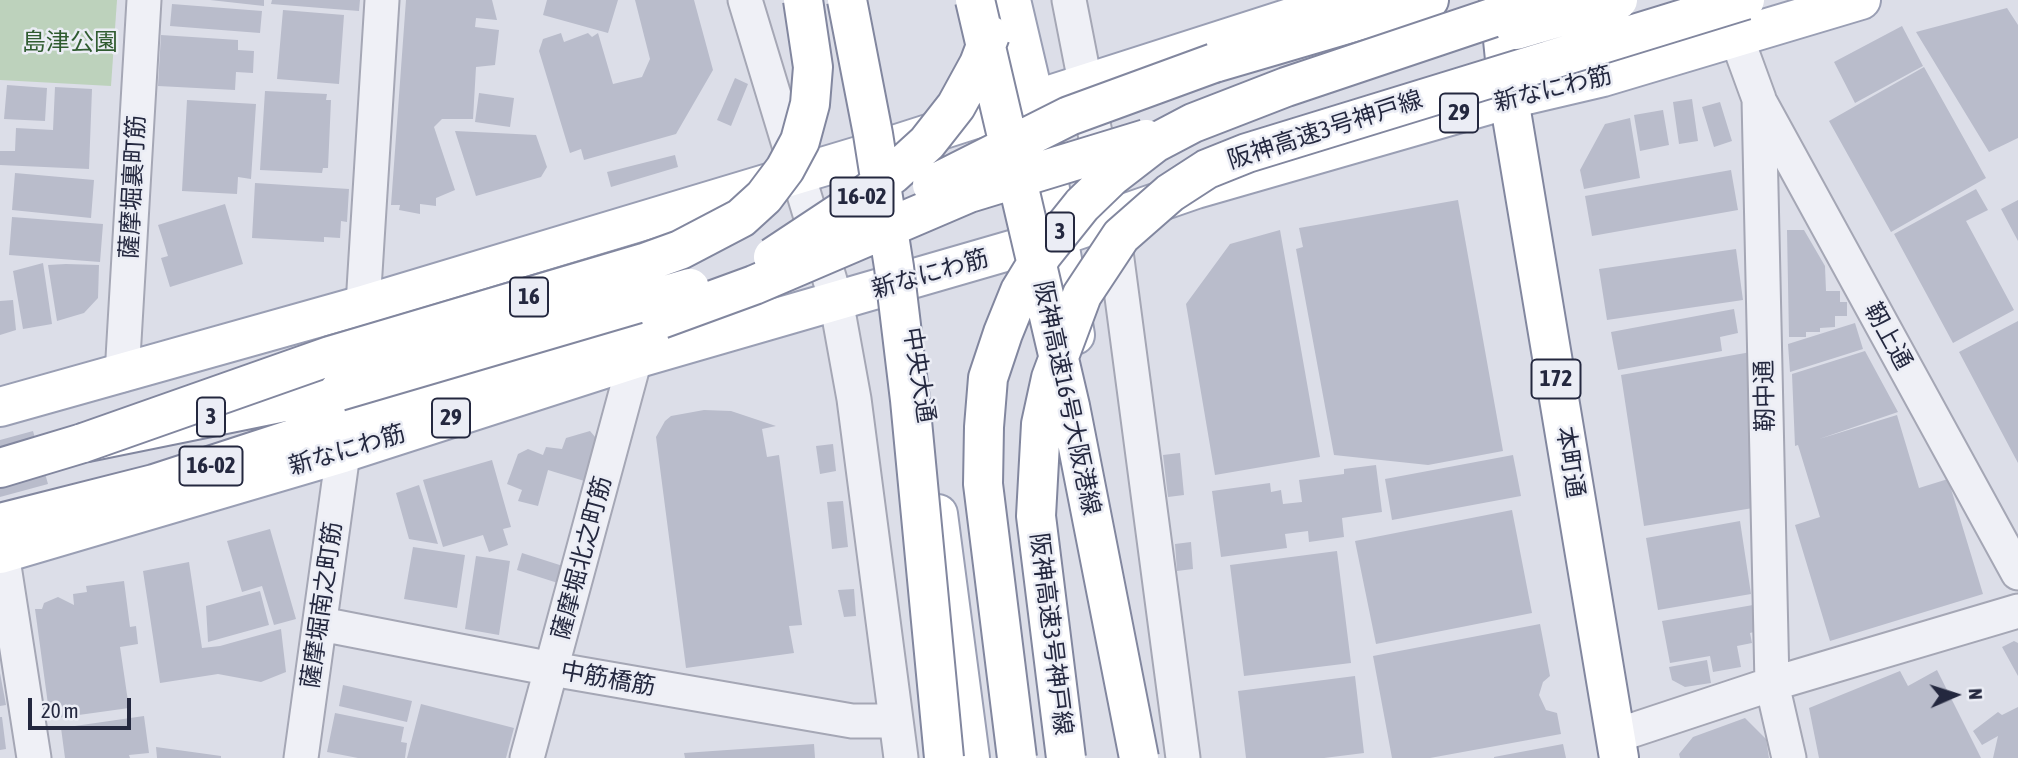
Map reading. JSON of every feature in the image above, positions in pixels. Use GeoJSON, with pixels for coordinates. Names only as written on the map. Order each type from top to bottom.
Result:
{"type":"FeatureCollection","features":[{"type":"Feature","properties":{"kind":"main road","name":"16"},"geometry":{"type":"LineString","coordinates":[[83,443],[330,356],[644,263],[680,250],[723,229],[764,197],[785,169],[800,141],[810,104],[813,67],[803,0]]}},
{"type":"Feature","properties":{"kind":"main road","name":"中央大通"},"geometry":{"type":"LineString","coordinates":[[829,0],[872,152],[903,282],[922,381],[970,758]]}},
{"type":"Feature","properties":{"kind":"main road"},"geometry":{"type":"LineString","coordinates":[[847,0],[873,134],[894,267],[910,400],[944,758]]}},
{"type":"Feature","properties":{"kind":"main road","name":"阪神高速16号大阪港線"},"geometry":{"type":"LineString","coordinates":[[975,0],[1073,419],[1139,758]]}},
{"type":"Feature","properties":{"kind":"main road","name":"16-02"},"geometry":{"type":"LineString","coordinates":[[1,543],[154,484],[661,319],[738,279],[853,204],[893,174],[927,143],[956,106],[979,64],[1001,0]]}},
{"type":"Feature","properties":{"kind":"main road"},"geometry":{"type":"LineString","coordinates":[[1011,0],[1035,102],[1076,338],[1122,758]]}},
{"type":"Feature","properties":{"kind":"main road"},"geometry":{"type":"LineString","coordinates":[[0,407],[122,375],[363,305],[872,152],[1035,102],[1346,0]]}},
{"type":"Feature","properties":{"kind":"main road","name":"3"},"geometry":{"type":"LineString","coordinates":[[83,443],[339,391],[752,268],[810,245],[1069,116],[1214,63],[1429,0]]}},
{"type":"Feature","properties":{"kind":"main road","name":"本町通"},"geometry":{"type":"LineString","coordinates":[[1499,0],[1509,99],[1617,747]]}},
{"type":"Feature","properties":{"kind":"main road","name":"阪神高速3号神戸線"},"geometry":{"type":"LineString","coordinates":[[1017,758],[984,495],[984,427],[988,378],[1003,333],[1020,291],[1042,255],[1082,205],[1120,168],[1155,143],[1193,123],[1286,87],[1545,0]]}},
{"type":"Feature","properties":{"kind":"main road"},"geometry":{"type":"LineString","coordinates":[[661,319],[754,285],[969,193],[1618,0]]}},
{"type":"Feature","properties":{"kind":"main road","name":"阪神高速3号神戸線"},"geometry":{"type":"LineString","coordinates":[[1066,758],[1036,516],[1041,424],[1051,378],[1082,295],[1121,236],[1170,192],[1207,169],[1247,153],[1745,0]]}},
{"type":"Feature","properties":{"kind":"main road","name":"新なにわ筋"},"geometry":{"type":"LineString","coordinates":[[1,543],[342,453],[635,359],[1112,220],[1196,189],[1509,99],[1603,77],[1861,0]]}},
{"type":"Feature","properties":{"kind":"main road"},"geometry":{"type":"LineString","coordinates":[[0,468],[83,443]]}},
{"type":"Feature","properties":{"kind":"street","name":"薩摩堀裏町筋"},"geometry":{"type":"LineString","coordinates":[[122,375],[144,0]]}},
{"type":"Feature","properties":{"kind":"street"},"geometry":{"type":"LineString","coordinates":[[363,305],[382,0]]}},
{"type":"Feature","properties":{"kind":"street"},"geometry":{"type":"LineString","coordinates":[[745,0],[835,300],[854,399],[901,758]]}},
{"type":"Feature","properties":{"kind":"street"},"geometry":{"type":"LineString","coordinates":[[1069,0],[1088,84],[1112,220],[1183,758]]}},
{"type":"Feature","properties":{"kind":"street","name":"靭中通"},"geometry":{"type":"LineString","coordinates":[[1737,36],[1759,99],[1772,684],[1789,758]]}},
{"type":"Feature","properties":{"kind":"street","name":"靭上通"},"geometry":{"type":"LineString","coordinates":[[1759,99],[2018,573]]}},
{"type":"Feature","properties":{"kind":"street","name":"薩摩堀北之町筋"},"geometry":{"type":"LineString","coordinates":[[527,758],[635,359]]}},
{"type":"Feature","properties":{"kind":"street","name":"薩摩堀南之町筋"},"geometry":{"type":"LineString","coordinates":[[301,758],[342,453]]}},
{"type":"Feature","properties":{"kind":"street"},"geometry":{"type":"LineString","coordinates":[[1,543],[34,758]]}},
{"type":"Feature","properties":{"kind":"street"},"geometry":{"type":"LineString","coordinates":[[1617,747],[1772,684],[2018,611]]}},
{"type":"Feature","properties":{"kind":"street","name":"中筋橋筋"},"geometry":{"type":"LineString","coordinates":[[321,624],[552,669],[852,721],[896,721]]}},
{"type":"Feature","properties":{"kind":"green space","name":"島津公園"},"geometry":{"type":"Polygon","coordinates":[[[0,0],[117,0],[111,86],[0,80],[0,0]]]}},
{"type":"Feature","properties":{"kind":"building"},"geometry":{"type":"Polygon","coordinates":[[[210,0],[264,0],[264,6],[210,0]]]}},
{"type":"Feature","properties":{"kind":"building"},"geometry":{"type":"Polygon","coordinates":[[[272,0],[360,0],[359,11],[271,4],[272,0]]]}},
{"type":"Feature","properties":{"kind":"building"},"geometry":{"type":"Polygon","coordinates":[[[406,0],[492,0],[497,20],[476,18],[475,27],[499,30],[495,65],[476,67],[473,119],[442,119],[434,127],[455,190],[436,198],[436,206],[420,204],[420,214],[399,210],[400,205],[391,205],[406,0]]]}},
{"type":"Feature","properties":{"kind":"building"},"geometry":{"type":"Polygon","coordinates":[[[547,0],[618,0],[608,33],[543,15],[547,0]]]}},
{"type":"Feature","properties":{"kind":"building"},"geometry":{"type":"Polygon","coordinates":[[[635,0],[694,0],[713,70],[676,134],[584,160],[581,149],[570,153],[539,51],[543,39],[561,33],[564,42],[588,33],[592,37],[598,33],[613,84],[642,77],[650,59],[635,0]]]}},
{"type":"Feature","properties":{"kind":"building"},"geometry":{"type":"Polygon","coordinates":[[[172,4],[262,11],[260,33],[170,26],[172,4]]]}},
{"type":"Feature","properties":{"kind":"building"},"geometry":{"type":"Polygon","coordinates":[[[2007,8],[2018,25],[2018,138],[1989,152],[1916,32],[2007,8]]]}},
{"type":"Feature","properties":{"kind":"building"},"geometry":{"type":"Polygon","coordinates":[[[283,10],[344,15],[339,84],[277,79],[283,10]]]}},
{"type":"Feature","properties":{"kind":"building"},"geometry":{"type":"Polygon","coordinates":[[[1902,26],[1923,66],[1855,103],[1834,62],[1902,26]]]}},
{"type":"Feature","properties":{"kind":"building"},"geometry":{"type":"Polygon","coordinates":[[[161,35],[238,40],[238,50],[254,51],[253,73],[236,72],[235,90],[158,86],[161,35]]]}},
{"type":"Feature","properties":{"kind":"building"},"geometry":{"type":"Polygon","coordinates":[[[1924,67],[1986,178],[1891,232],[1829,121],[1924,67]]]}},
{"type":"Feature","properties":{"kind":"building"},"geometry":{"type":"Polygon","coordinates":[[[735,78],[748,84],[731,126],[717,120],[735,78]]]}},
{"type":"Feature","properties":{"kind":"building"},"geometry":{"type":"Polygon","coordinates":[[[7,85],[47,88],[45,121],[4,119],[7,85]]]}},
{"type":"Feature","properties":{"kind":"building"},"geometry":{"type":"Polygon","coordinates":[[[55,87],[92,89],[89,169],[0,165],[0,151],[15,151],[16,128],[53,130],[55,87]]]}},
{"type":"Feature","properties":{"kind":"building"},"geometry":{"type":"Polygon","coordinates":[[[265,91],[327,94],[326,100],[331,100],[328,168],[323,168],[322,173],[260,170],[265,91]]]}},
{"type":"Feature","properties":{"kind":"building"},"geometry":{"type":"Polygon","coordinates":[[[479,93],[514,98],[510,127],[475,122],[479,93]]]}},
{"type":"Feature","properties":{"kind":"building"},"geometry":{"type":"Polygon","coordinates":[[[1692,99],[1698,141],[1679,144],[1673,102],[1692,99]]]}},
{"type":"Feature","properties":{"kind":"building"},"geometry":{"type":"Polygon","coordinates":[[[187,100],[256,104],[251,179],[238,177],[237,194],[182,191],[187,100]]]}},
{"type":"Feature","properties":{"kind":"building"},"geometry":{"type":"Polygon","coordinates":[[[1720,102],[1732,141],[1714,147],[1702,107],[1720,102]]]}},
{"type":"Feature","properties":{"kind":"building"},"geometry":{"type":"Polygon","coordinates":[[[1663,110],[1669,145],[1640,151],[1634,115],[1663,110]]]}},
{"type":"Feature","properties":{"kind":"building"},"geometry":{"type":"Polygon","coordinates":[[[1630,118],[1640,178],[1584,189],[1580,170],[1605,124],[1630,118]]]}},
{"type":"Feature","properties":{"kind":"building"},"geometry":{"type":"Polygon","coordinates":[[[455,131],[536,135],[547,167],[541,177],[476,196],[455,131]]]}},
{"type":"Feature","properties":{"kind":"building"},"geometry":{"type":"Polygon","coordinates":[[[675,155],[678,167],[611,187],[607,172],[675,155]]]}},
{"type":"Feature","properties":{"kind":"building"},"geometry":{"type":"Polygon","coordinates":[[[1731,170],[1738,210],[1592,236],[1585,196],[1731,170]]]}},
{"type":"Feature","properties":{"kind":"building"},"geometry":{"type":"Polygon","coordinates":[[[15,173],[94,180],[91,218],[12,210],[15,173]]]}},
{"type":"Feature","properties":{"kind":"building"},"geometry":{"type":"Polygon","coordinates":[[[255,183],[349,189],[347,222],[341,221],[340,238],[324,237],[324,242],[252,238],[255,183]]]}},
{"type":"Feature","properties":{"kind":"building"},"geometry":{"type":"Polygon","coordinates":[[[1976,189],[1988,210],[1966,221],[2014,310],[1953,343],[1894,234],[1976,189]]]}},
{"type":"Feature","properties":{"kind":"building"},"geometry":{"type":"Polygon","coordinates":[[[1458,200],[1503,451],[1428,465],[1334,455],[1296,249],[1303,247],[1299,228],[1458,200]]]}},
{"type":"Feature","properties":{"kind":"building"},"geometry":{"type":"Polygon","coordinates":[[[2018,200],[2018,241],[2001,209],[2018,200]]]}},
{"type":"Feature","properties":{"kind":"building"},"geometry":{"type":"Polygon","coordinates":[[[225,204],[243,264],[170,287],[161,258],[168,256],[158,225],[225,204]]]}},
{"type":"Feature","properties":{"kind":"building"},"geometry":{"type":"Polygon","coordinates":[[[12,217],[103,224],[100,262],[9,255],[12,217]]]}},
{"type":"Feature","properties":{"kind":"building"},"geometry":{"type":"Polygon","coordinates":[[[1280,230],[1320,457],[1215,475],[1186,304],[1230,244],[1280,230]]]}},
{"type":"Feature","properties":{"kind":"building"},"geometry":{"type":"Polygon","coordinates":[[[1787,230],[1804,230],[1825,266],[1826,291],[1840,291],[1840,302],[1847,302],[1847,316],[1835,316],[1835,327],[1820,328],[1820,332],[1806,332],[1806,337],[1789,337],[1787,230]]]}},
{"type":"Feature","properties":{"kind":"building"},"geometry":{"type":"Polygon","coordinates":[[[1736,249],[1743,300],[1607,320],[1599,269],[1736,249]]]}},
{"type":"Feature","properties":{"kind":"building"},"geometry":{"type":"Polygon","coordinates":[[[43,263],[52,324],[23,329],[13,271],[43,263]]]}},
{"type":"Feature","properties":{"kind":"building"},"geometry":{"type":"Polygon","coordinates":[[[48,265],[99,265],[98,298],[84,313],[57,321],[48,265]]]}},
{"type":"Feature","properties":{"kind":"building"},"geometry":{"type":"Polygon","coordinates":[[[13,300],[16,330],[0,335],[0,301],[13,300]]]}},
{"type":"Feature","properties":{"kind":"building"},"geometry":{"type":"Polygon","coordinates":[[[1734,309],[1738,333],[1720,337],[1722,351],[1618,370],[1611,332],[1734,309]]]}},
{"type":"Feature","properties":{"kind":"building"},"geometry":{"type":"Polygon","coordinates":[[[2018,321],[2018,463],[1959,352],[2018,321]]]}},
{"type":"Feature","properties":{"kind":"building"},"geometry":{"type":"Polygon","coordinates":[[[1855,323],[1863,349],[1790,372],[1788,344],[1855,323]]]}},
{"type":"Feature","properties":{"kind":"building"},"geometry":{"type":"Polygon","coordinates":[[[1865,351],[1898,412],[1819,439],[1897,415],[1919,488],[1948,479],[1983,594],[1830,641],[1795,525],[1820,517],[1798,445],[1795,446],[1792,374],[1865,351]]]}},
{"type":"Feature","properties":{"kind":"building"},"geometry":{"type":"Polygon","coordinates":[[[1751,352],[1753,508],[1644,526],[1621,375],[1751,352]]]}},
{"type":"Feature","properties":{"kind":"building"},"geometry":{"type":"Polygon","coordinates":[[[704,410],[731,411],[776,426],[762,429],[767,457],[779,455],[802,625],[789,626],[794,653],[686,668],[656,437],[671,416],[704,410]]]}},
{"type":"Feature","properties":{"kind":"building"},"geometry":{"type":"Polygon","coordinates":[[[33,431],[48,484],[0,497],[0,440],[33,431]]]}},
{"type":"Feature","properties":{"kind":"building"},"geometry":{"type":"Polygon","coordinates":[[[590,431],[602,445],[591,483],[548,470],[538,506],[518,501],[522,490],[507,484],[518,454],[528,449],[543,455],[546,447],[562,449],[566,438],[590,431]]]}},
{"type":"Feature","properties":{"kind":"building"},"geometry":{"type":"Polygon","coordinates":[[[833,444],[836,471],[820,474],[816,446],[833,444]]]}},
{"type":"Feature","properties":{"kind":"building"},"geometry":{"type":"Polygon","coordinates":[[[1180,453],[1184,495],[1168,497],[1163,455],[1180,453]]]}},
{"type":"Feature","properties":{"kind":"building"},"geometry":{"type":"Polygon","coordinates":[[[1513,455],[1521,496],[1392,520],[1385,479],[1513,455]]]}},
{"type":"Feature","properties":{"kind":"building"},"geometry":{"type":"Polygon","coordinates":[[[492,460],[511,527],[503,529],[508,545],[489,552],[483,535],[443,547],[423,480],[492,460]]]}},
{"type":"Feature","properties":{"kind":"building"},"geometry":{"type":"Polygon","coordinates":[[[1376,465],[1382,512],[1342,518],[1344,537],[1309,542],[1308,531],[1285,534],[1287,548],[1221,557],[1212,491],[1270,483],[1271,492],[1281,490],[1283,504],[1302,502],[1299,480],[1344,474],[1344,469],[1376,465]]]}},
{"type":"Feature","properties":{"kind":"building"},"geometry":{"type":"Polygon","coordinates":[[[419,485],[438,544],[409,539],[396,493],[419,485]]]}},
{"type":"Feature","properties":{"kind":"building"},"geometry":{"type":"Polygon","coordinates":[[[843,501],[848,547],[832,549],[827,502],[843,501]]]}},
{"type":"Feature","properties":{"kind":"building"},"geometry":{"type":"Polygon","coordinates":[[[1512,510],[1532,613],[1376,644],[1355,541],[1512,510]]]}},
{"type":"Feature","properties":{"kind":"building"},"geometry":{"type":"Polygon","coordinates":[[[1740,521],[1751,594],[1658,610],[1646,538],[1740,521]]]}},
{"type":"Feature","properties":{"kind":"building"},"geometry":{"type":"Polygon","coordinates":[[[270,529],[296,619],[274,625],[262,586],[242,592],[227,541],[270,529]]]}},
{"type":"Feature","properties":{"kind":"building"},"geometry":{"type":"Polygon","coordinates":[[[1191,542],[1193,569],[1177,571],[1175,544],[1191,542]]]}},
{"type":"Feature","properties":{"kind":"building"},"geometry":{"type":"Polygon","coordinates":[[[413,547],[465,555],[457,608],[404,599],[413,547]]]}},
{"type":"Feature","properties":{"kind":"building"},"geometry":{"type":"Polygon","coordinates":[[[1337,551],[1351,663],[1244,676],[1230,565],[1337,551]]]}},
{"type":"Feature","properties":{"kind":"building"},"geometry":{"type":"Polygon","coordinates":[[[522,553],[566,567],[561,584],[517,570],[522,553]]]}},
{"type":"Feature","properties":{"kind":"building"},"geometry":{"type":"Polygon","coordinates":[[[476,556],[510,561],[499,635],[465,629],[476,556]]]}},
{"type":"Feature","properties":{"kind":"building"},"geometry":{"type":"Polygon","coordinates":[[[189,562],[202,648],[220,646],[281,629],[286,672],[261,682],[218,674],[160,683],[143,571],[189,562]]]}},
{"type":"Feature","properties":{"kind":"building"},"geometry":{"type":"Polygon","coordinates":[[[124,581],[130,627],[136,626],[138,644],[120,647],[129,708],[50,719],[35,609],[42,609],[44,603],[58,597],[74,605],[73,594],[87,592],[86,586],[124,581]]]}},
{"type":"Feature","properties":{"kind":"building"},"geometry":{"type":"Polygon","coordinates":[[[854,589],[856,616],[844,617],[838,590],[854,589]]]}},
{"type":"Feature","properties":{"kind":"building"},"geometry":{"type":"Polygon","coordinates":[[[260,591],[269,625],[208,642],[206,606],[260,591]]]}},
{"type":"Feature","properties":{"kind":"building"},"geometry":{"type":"Polygon","coordinates":[[[1753,605],[1758,631],[1750,633],[1752,643],[1737,646],[1741,667],[1713,672],[1710,656],[1670,663],[1662,621],[1753,605]]]}},
{"type":"Feature","properties":{"kind":"building"},"geometry":{"type":"Polygon","coordinates":[[[1540,624],[1550,676],[1543,682],[1539,695],[1546,710],[1557,713],[1561,734],[1430,758],[1392,758],[1373,656],[1540,624]]]}},
{"type":"Feature","properties":{"kind":"building"},"geometry":{"type":"Polygon","coordinates":[[[2014,641],[2018,643],[2018,676],[2002,647],[2014,641]]]}},
{"type":"Feature","properties":{"kind":"building"},"geometry":{"type":"Polygon","coordinates":[[[1707,660],[1711,683],[1685,687],[1672,680],[1669,667],[1707,660]]]}},
{"type":"Feature","properties":{"kind":"building"},"geometry":{"type":"Polygon","coordinates":[[[1937,670],[1981,758],[1819,758],[1809,708],[1900,671],[1908,686],[1937,670]]]}},
{"type":"Feature","properties":{"kind":"building"},"geometry":{"type":"Polygon","coordinates":[[[0,673],[6,705],[0,706],[0,673]]]}},
{"type":"Feature","properties":{"kind":"building"},"geometry":{"type":"Polygon","coordinates":[[[1355,676],[1364,753],[1324,758],[1246,758],[1238,691],[1355,676]]]}},
{"type":"Feature","properties":{"kind":"building"},"geometry":{"type":"Polygon","coordinates":[[[343,685],[412,701],[407,722],[339,706],[343,685]]]}},
{"type":"Feature","properties":{"kind":"building"},"geometry":{"type":"Polygon","coordinates":[[[421,704],[514,728],[506,758],[407,758],[421,704]]]}},
{"type":"Feature","properties":{"kind":"building"},"geometry":{"type":"Polygon","coordinates":[[[2018,707],[2018,758],[1993,758],[1998,736],[1982,745],[1973,731],[1998,712],[2002,715],[2018,707]]]}},
{"type":"Feature","properties":{"kind":"building"},"geometry":{"type":"Polygon","coordinates":[[[335,713],[404,727],[401,742],[407,743],[405,758],[358,758],[327,752],[335,713]]]}},
{"type":"Feature","properties":{"kind":"building"},"geometry":{"type":"Polygon","coordinates":[[[144,716],[149,753],[129,755],[130,758],[65,758],[61,728],[144,716]]]}},
{"type":"Feature","properties":{"kind":"building"},"geometry":{"type":"Polygon","coordinates":[[[0,717],[6,749],[0,750],[0,717]]]}},
{"type":"Feature","properties":{"kind":"building"},"geometry":{"type":"Polygon","coordinates":[[[1745,718],[1766,739],[1769,758],[1680,758],[1679,754],[1693,737],[1745,718]]]}},
{"type":"Feature","properties":{"kind":"building"},"geometry":{"type":"Polygon","coordinates":[[[814,744],[815,758],[685,758],[684,753],[814,744]]]}},
{"type":"Feature","properties":{"kind":"building"},"geometry":{"type":"Polygon","coordinates":[[[1563,744],[1566,758],[1494,758],[1494,757],[1563,744]]]}},
{"type":"Feature","properties":{"kind":"building"},"geometry":{"type":"Polygon","coordinates":[[[156,747],[221,756],[221,758],[157,758],[156,747]]]}}]}
